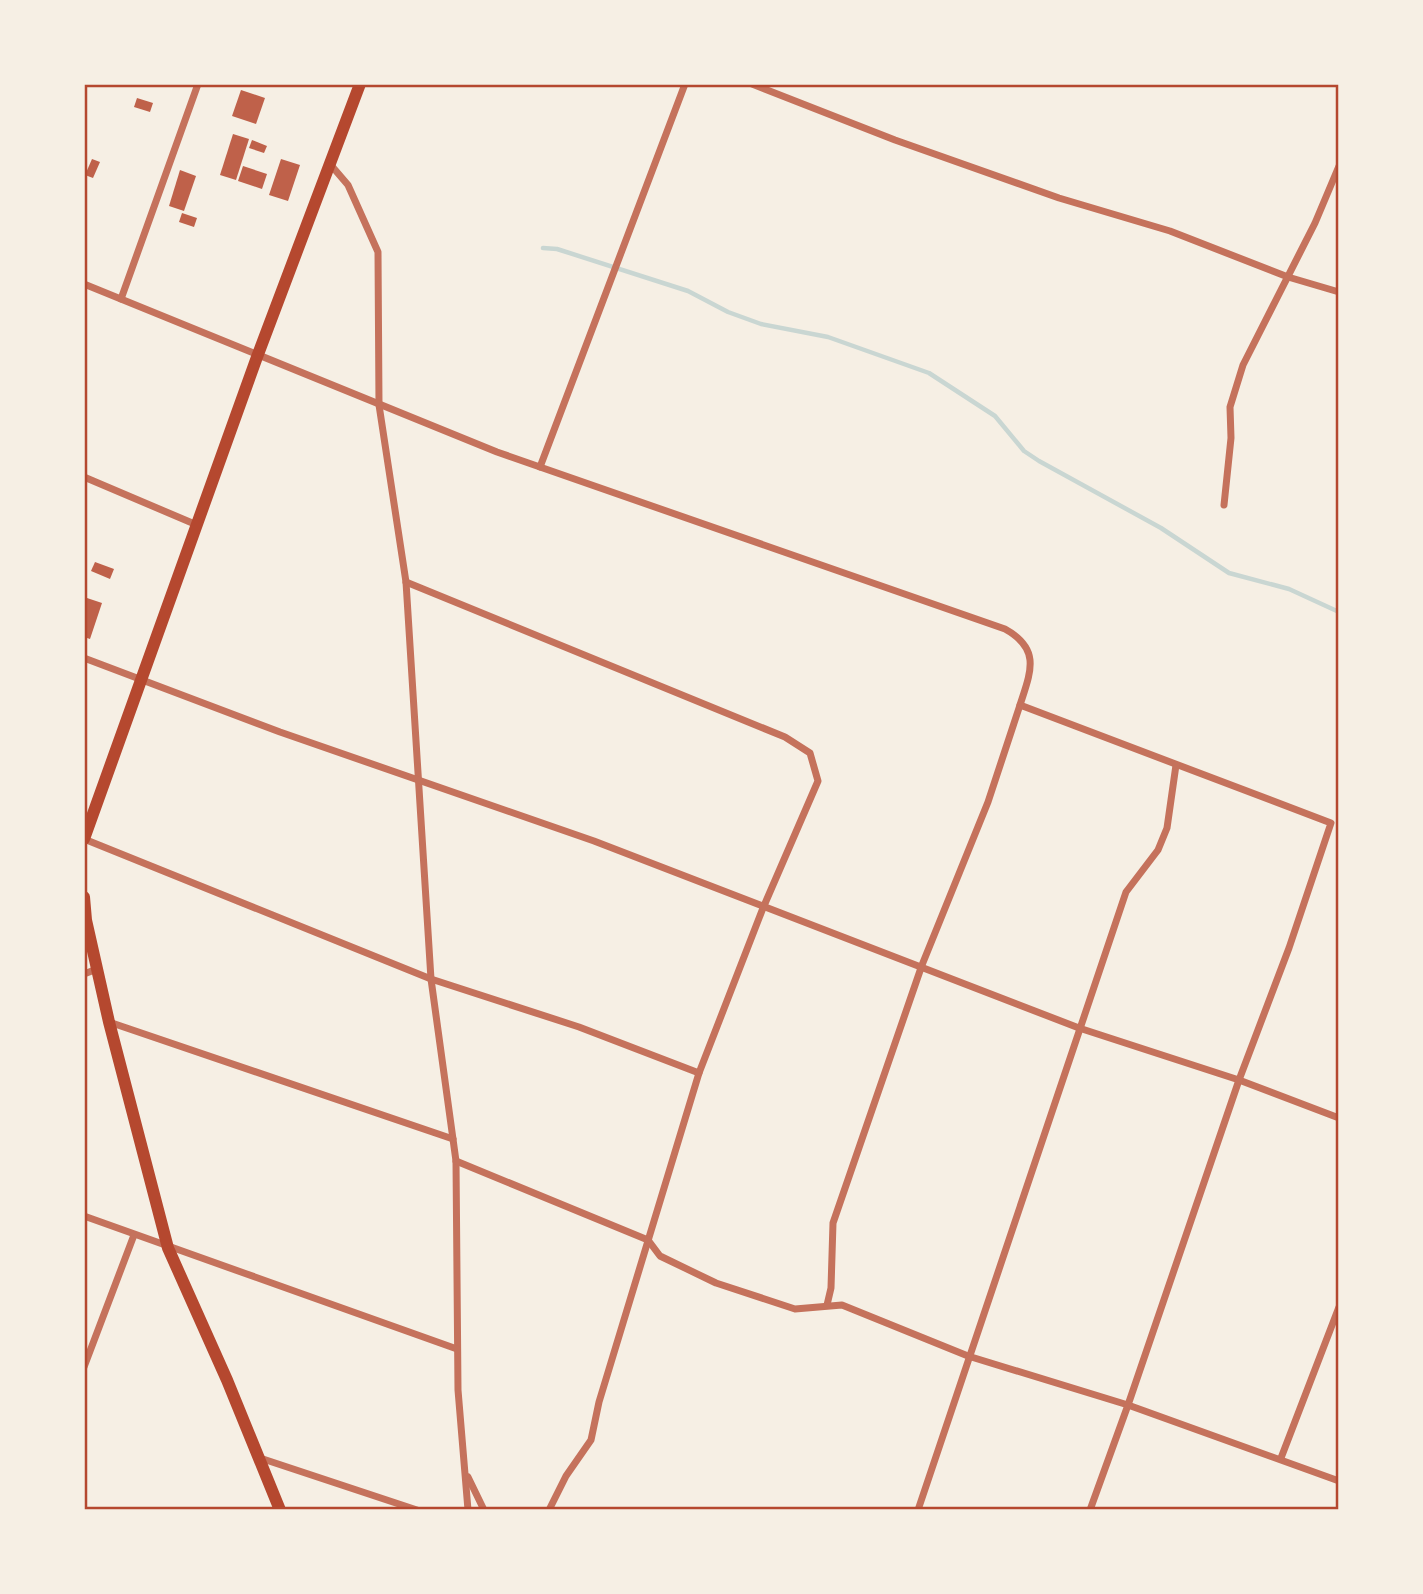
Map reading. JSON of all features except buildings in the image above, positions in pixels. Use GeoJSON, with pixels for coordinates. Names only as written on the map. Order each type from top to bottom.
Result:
{"type":"FeatureCollection","features":[{"type":"Feature","properties":{"kind":"main road"},"geometry":{"type":"LineString","coordinates":[[84,839],[257,357],[360,84]]}},
{"type":"Feature","properties":{"kind":"main road"},"geometry":{"type":"LineString","coordinates":[[84,897],[90,972],[108,1022],[168,1248],[280,1510]]}},
{"type":"Feature","properties":{"kind":"street"},"geometry":{"type":"LineString","coordinates":[[121,299],[198,84]]}},
{"type":"Feature","properties":{"kind":"street"},"geometry":{"type":"LineString","coordinates":[[540,467],[685,84]]}},
{"type":"Feature","properties":{"kind":"street"},"geometry":{"type":"LineString","coordinates":[[752,84],[895,140],[1059,198],[1170,232],[1288,277],[1339,292]]}},
{"type":"Feature","properties":{"kind":"street"},"geometry":{"type":"LineString","coordinates":[[329,163],[348,186],[377,252],[379,405],[406,582],[431,979],[456,1161],[457,1349],[468,1510]]}},
{"type":"Feature","properties":{"kind":"street"},"geometry":{"type":"LineString","coordinates":[[1224,505],[1231,438],[1230,407],[1243,365],[1288,277],[1339,166]]}},
{"type":"Feature","properties":{"kind":"street"},"geometry":{"type":"LineString","coordinates":[[84,284],[257,357],[540,467],[1005,629],[1021,638],[1029,650],[1030,675],[988,802],[922,965],[833,1223],[831,1288],[827,1305]]}},
{"type":"Feature","properties":{"kind":"street"},"geometry":{"type":"LineString","coordinates":[[84,477],[197,525]]}},
{"type":"Feature","properties":{"kind":"street"},"geometry":{"type":"LineString","coordinates":[[406,582],[785,737],[810,753],[818,781],[763,908],[699,1073],[591,1440],[574,1462],[549,1510]]}},
{"type":"Feature","properties":{"kind":"street"},"geometry":{"type":"LineString","coordinates":[[84,658],[420,782],[594,841],[763,908],[922,965],[1079,1028],[1239,1080],[1339,1118]]}},
{"type":"Feature","properties":{"kind":"street"},"geometry":{"type":"LineString","coordinates":[[1020,705],[1335,825],[1239,1080],[1090,1510]]}},
{"type":"Feature","properties":{"kind":"street"},"geometry":{"type":"LineString","coordinates":[[918,1510],[1126,892],[1158,850],[1167,828],[1176,765]]}},
{"type":"Feature","properties":{"kind":"street"},"geometry":{"type":"LineString","coordinates":[[84,839],[431,979],[579,1027],[699,1073]]}},
{"type":"Feature","properties":{"kind":"street"},"geometry":{"type":"LineString","coordinates":[[108,1022],[453,1139]]}},
{"type":"Feature","properties":{"kind":"street"},"geometry":{"type":"LineString","coordinates":[[456,1161],[648,1240],[660,1256],[716,1283],[795,1309],[842,1305],[968,1356],[1128,1405],[1339,1480]]}},
{"type":"Feature","properties":{"kind":"street"},"geometry":{"type":"LineString","coordinates":[[84,1216],[457,1349]]}},
{"type":"Feature","properties":{"kind":"street"},"geometry":{"type":"LineString","coordinates":[[84,1367],[134,1235]]}},
{"type":"Feature","properties":{"kind":"street"},"geometry":{"type":"LineString","coordinates":[[1281,1458],[1339,1307]]}},
{"type":"Feature","properties":{"kind":"street"},"geometry":{"type":"LineString","coordinates":[[259,1458],[417,1510]]}},
{"type":"Feature","properties":{"kind":"street"},"geometry":{"type":"LineString","coordinates":[[467,1473],[484,1510]]}},
{"type":"Feature","properties":{"kind":"waterway"},"geometry":{"type":"LineString","coordinates":[[543,248],[557,249],[688,291],[728,312],[761,324],[828,337],[929,373],[995,416],[1024,451],[1161,528],[1229,573],[1289,589],[1339,612]]}}]}
